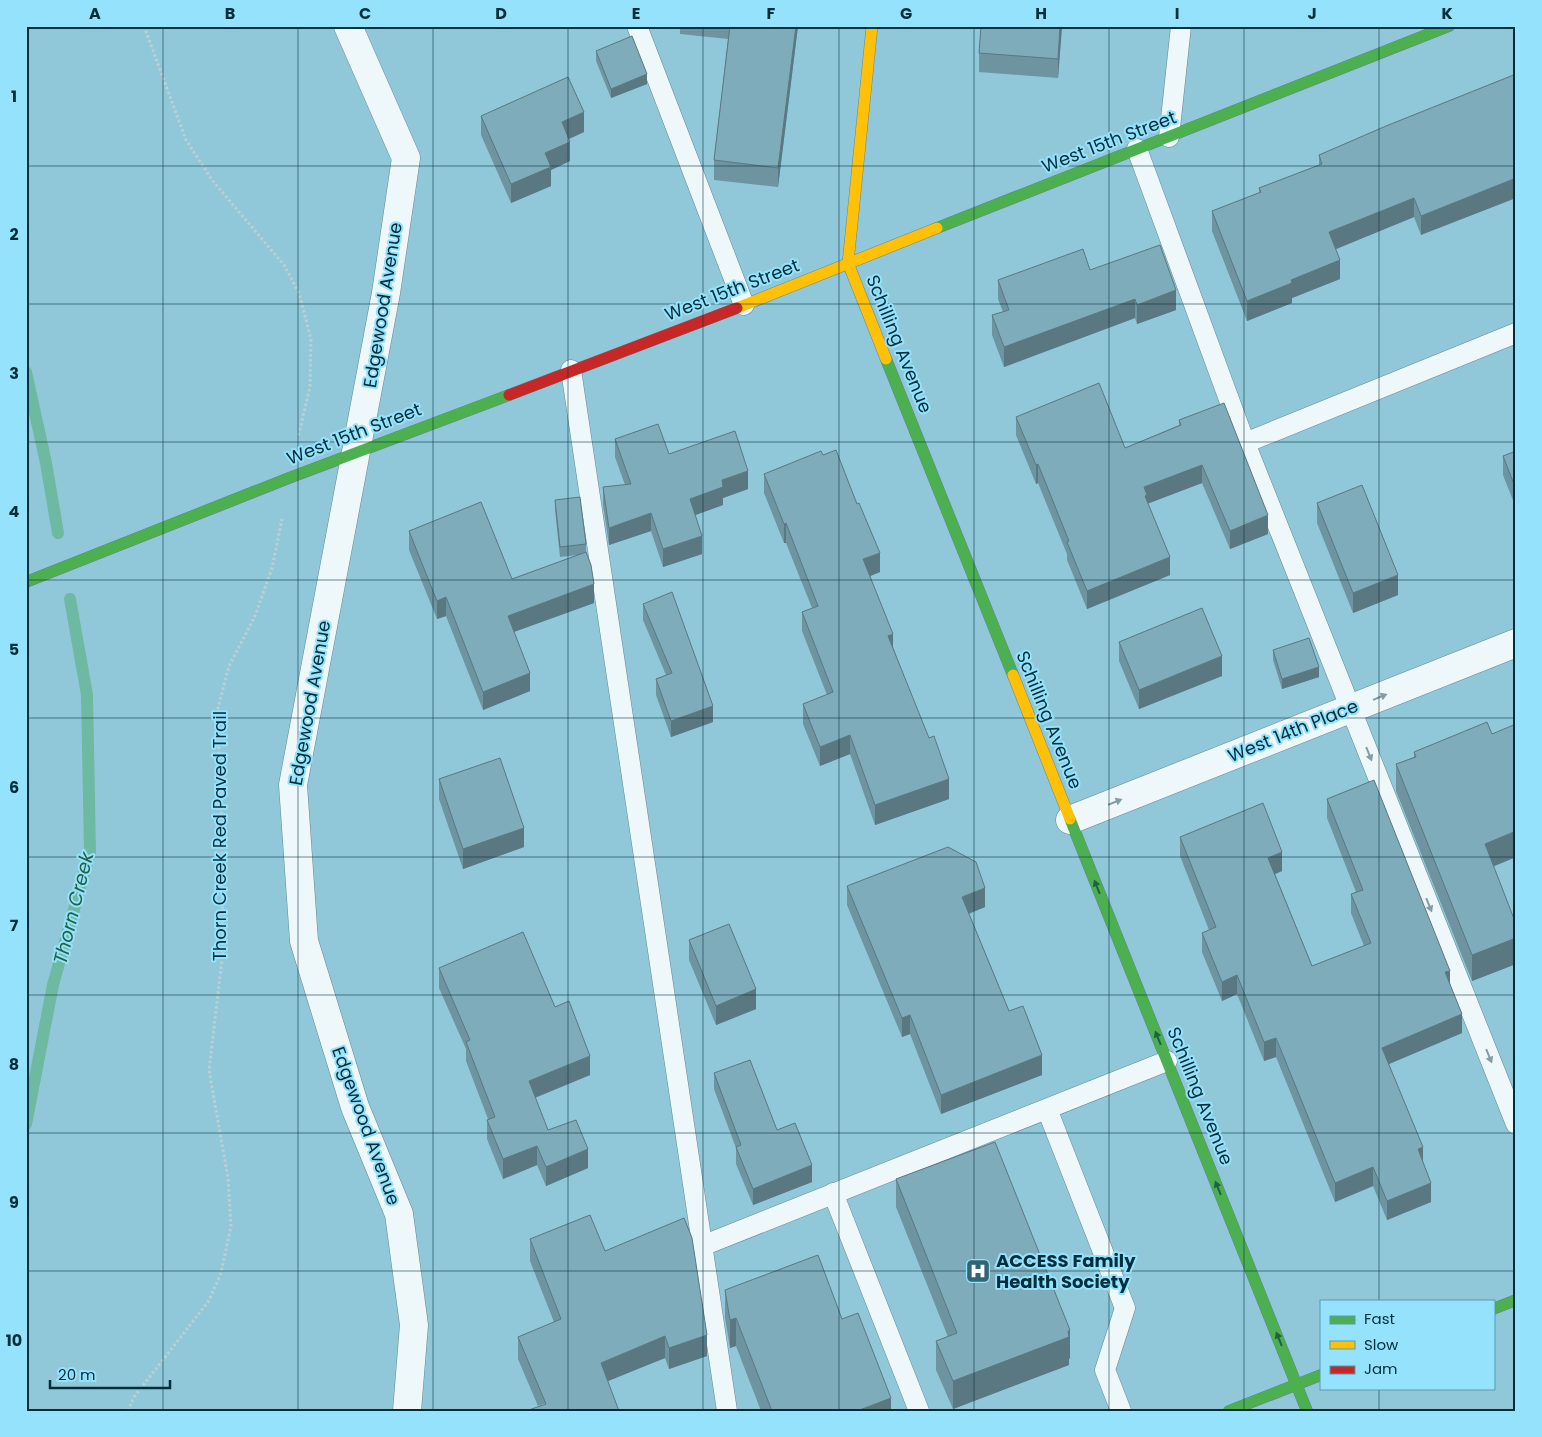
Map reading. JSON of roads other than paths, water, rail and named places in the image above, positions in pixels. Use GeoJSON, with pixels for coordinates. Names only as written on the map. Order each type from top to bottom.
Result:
{"type":"FeatureCollection","features":[{"type":"Feature","properties":{"kind":"street","name":"Edgewood Avenue"},"geometry":{"type":"LineString","coordinates":[[348,26],[406,158],[386,293],[293,784],[304,941],[355,1107],[399,1214],[414,1325],[407,1411]]}},
{"type":"Feature","properties":{"kind":"street","name":"Schilling Avenue"},"geometry":{"type":"LineString","coordinates":[[872,26],[848,263],[1307,1411]]}},
{"type":"Feature","properties":{"kind":"street","name":"West 15th Street"},"geometry":{"type":"LineString","coordinates":[[26,582],[357,452],[744,305],[1449,26]]}},
{"type":"Feature","properties":{"kind":"street","name":"West 14th Place"},"geometry":{"type":"LineString","coordinates":[[1070,820],[1516,643]]}},
{"type":"Feature","properties":{"kind":"street"},"geometry":{"type":"LineString","coordinates":[[1494,1309],[1516,1300]]}},
{"type":"Feature","properties":{"kind":"street"},"geometry":{"type":"LineString","coordinates":[[1229,1411],[1320,1375]]}},
{"type":"Feature","properties":{"kind":"lane"},"geometry":{"type":"LineString","coordinates":[[637,26],[744,305]]}},
{"type":"Feature","properties":{"kind":"lane"},"geometry":{"type":"LineString","coordinates":[[1169,137],[1181,26]]}},
{"type":"Feature","properties":{"kind":"lane"},"geometry":{"type":"LineString","coordinates":[[1137,149],[1245,443],[1516,1124]]}},
{"type":"Feature","properties":{"kind":"lane"},"geometry":{"type":"LineString","coordinates":[[1245,443],[1516,333]]}},
{"type":"Feature","properties":{"kind":"lane"},"geometry":{"type":"LineString","coordinates":[[571,370],[727,1411]]}},
{"type":"Feature","properties":{"kind":"lane"},"geometry":{"type":"LineString","coordinates":[[702,1246],[1167,1061]]}},
{"type":"Feature","properties":{"kind":"lane"},"geometry":{"type":"LineString","coordinates":[[1047,1109],[1125,1308],[1105,1370],[1121,1411]]}},
{"type":"Feature","properties":{"kind":"lane"},"geometry":{"type":"LineString","coordinates":[[833,1194],[919,1411]]}},
{"type":"Feature","properties":{"kind":"waterway","name":"Thorn Creek"},"geometry":{"type":"LineString","coordinates":[[26,372],[46,463],[58,533]]}},
{"type":"Feature","properties":{"kind":"waterway","name":"Thorn Creek"},"geometry":{"type":"LineString","coordinates":[[26,1124],[53,985],[90,852],[87,695],[70,599]]}},
{"type":"Feature","properties":{"kind":"place","name":"ACCESS Family Health Society"},"geometry":{"type":"Point","coordinates":[978,1271]}}]}
